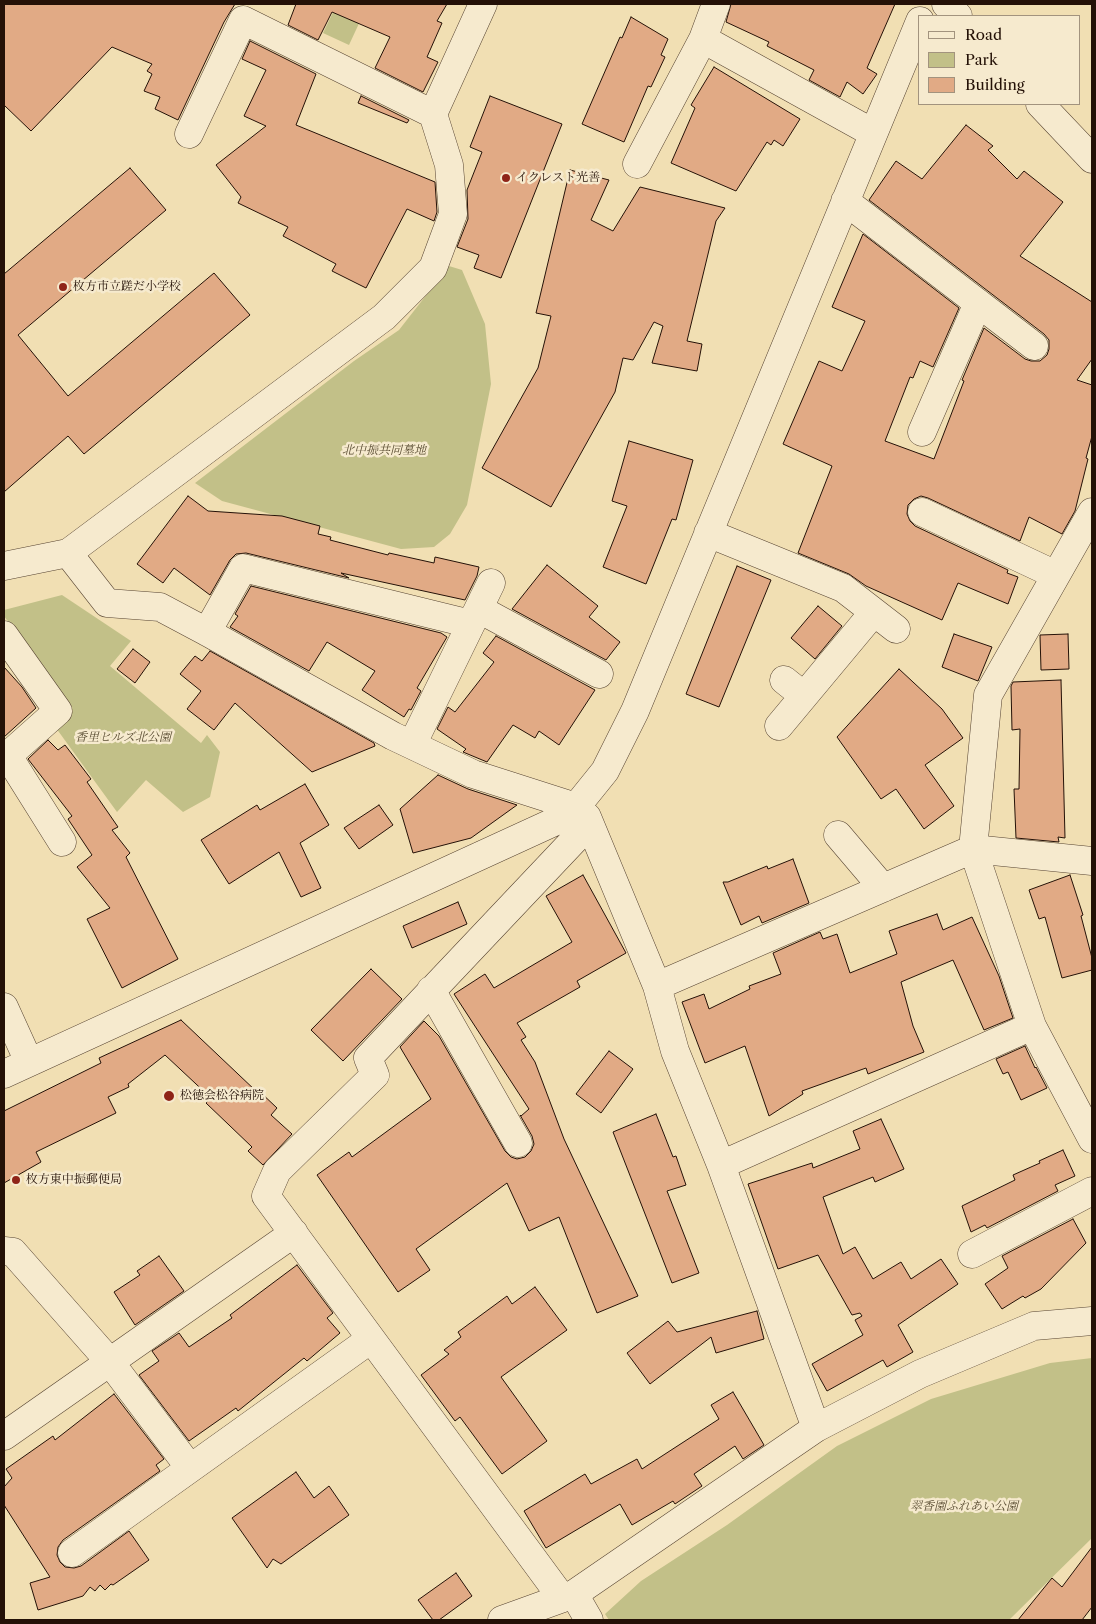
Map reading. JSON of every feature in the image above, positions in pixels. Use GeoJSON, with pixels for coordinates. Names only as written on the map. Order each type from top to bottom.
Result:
{"type":"FeatureCollection","features":[{"type":"Feature","properties":{"kind":"street"},"geometry":{"type":"LineString","coordinates":[[4,566],[68,553],[384,317],[433,268],[453,214],[449,165],[433,114],[483,4]]}},
{"type":"Feature","properties":{"kind":"street"},"geometry":{"type":"LineString","coordinates":[[637,164],[703,39],[716,4]]}},
{"type":"Feature","properties":{"kind":"street"},"geometry":{"type":"LineString","coordinates":[[946,4],[957,15]]}},
{"type":"Feature","properties":{"kind":"street"},"geometry":{"type":"LineString","coordinates":[[189,134],[243,20],[433,114]]}},
{"type":"Feature","properties":{"kind":"street"},"geometry":{"type":"LineString","coordinates":[[589,1620],[568,1596],[371,1339],[266,1196],[278,1171],[375,1075],[368,1058],[576,838],[582,812],[635,711],[918,26]]}},
{"type":"Feature","properties":{"kind":"street"},"geometry":{"type":"LineString","coordinates":[[703,39],[873,133]]}},
{"type":"Feature","properties":{"kind":"street"},"geometry":{"type":"LineString","coordinates":[[1041,105],[1092,159]]}},
{"type":"Feature","properties":{"kind":"street"},"geometry":{"type":"LineString","coordinates":[[845,201],[1034,346]]}},
{"type":"Feature","properties":{"kind":"street"},"geometry":{"type":"LineString","coordinates":[[922,432],[978,303]]}},
{"type":"Feature","properties":{"kind":"street"},"geometry":{"type":"LineString","coordinates":[[922,512],[1056,575]]}},
{"type":"Feature","properties":{"kind":"street"},"geometry":{"type":"LineString","coordinates":[[1092,512],[988,695],[973,849],[1032,1026],[1092,1138],[1092,1151]]}},
{"type":"Feature","properties":{"kind":"street"},"geometry":{"type":"LineString","coordinates":[[708,533],[843,588],[896,629]]}},
{"type":"Feature","properties":{"kind":"street"},"geometry":{"type":"LineString","coordinates":[[68,553],[107,602],[160,607],[366,722],[412,745],[473,774],[582,812],[657,986],[675,1051],[721,1165],[816,1428]]}},
{"type":"Feature","properties":{"kind":"street"},"geometry":{"type":"LineString","coordinates":[[207,632],[243,568],[475,617],[599,674]]}},
{"type":"Feature","properties":{"kind":"street"},"geometry":{"type":"LineString","coordinates":[[412,745],[491,583]]}},
{"type":"Feature","properties":{"kind":"street"},"geometry":{"type":"LineString","coordinates":[[779,726],[794,688],[874,612]]}},
{"type":"Feature","properties":{"kind":"street"},"geometry":{"type":"LineString","coordinates":[[4,635],[58,711],[6,757],[62,842]]}},
{"type":"Feature","properties":{"kind":"street"},"geometry":{"type":"LineString","coordinates":[[4,1074],[556,821],[582,812]]}},
{"type":"Feature","properties":{"kind":"street"},"geometry":{"type":"LineString","coordinates":[[838,835],[883,888]]}},
{"type":"Feature","properties":{"kind":"street"},"geometry":{"type":"LineString","coordinates":[[657,986],[973,849],[1092,860]]}},
{"type":"Feature","properties":{"kind":"street"},"geometry":{"type":"LineString","coordinates":[[432,990],[518,1143]]}},
{"type":"Feature","properties":{"kind":"street"},"geometry":{"type":"LineString","coordinates":[[4,1007],[29,1062]]}},
{"type":"Feature","properties":{"kind":"street"},"geometry":{"type":"LineString","coordinates":[[721,1165],[1032,1026]]}},
{"type":"Feature","properties":{"kind":"street"},"geometry":{"type":"LineString","coordinates":[[972,1254],[1092,1190]]}},
{"type":"Feature","properties":{"kind":"street"},"geometry":{"type":"LineString","coordinates":[[4,1436],[294,1233]]}},
{"type":"Feature","properties":{"kind":"street"},"geometry":{"type":"LineString","coordinates":[[4,1250],[13,1252],[110,1362],[190,1468]]}},
{"type":"Feature","properties":{"kind":"street"},"geometry":{"type":"LineString","coordinates":[[502,1620],[568,1596],[816,1428],[920,1374],[1034,1326],[1092,1321]]}},
{"type":"Feature","properties":{"kind":"street"},"geometry":{"type":"LineString","coordinates":[[72,1553],[371,1339]]}},
{"type":"Feature","properties":{"kind":"green space"},"geometry":{"type":"Polygon","coordinates":[[[337,4],[368,4],[349,45],[323,33],[337,4]]]}},
{"type":"Feature","properties":{"kind":"green space","name":"北中振共同墓地"},"geometry":{"type":"Polygon","coordinates":[[[449,266],[462,270],[485,324],[491,384],[467,505],[450,534],[434,547],[401,549],[222,501],[195,483],[354,361],[399,330],[449,266]]]}},
{"type":"Feature","properties":{"kind":"green space","name":"香里ヒルズ北公園"},"geometry":{"type":"Polygon","coordinates":[[[62,595],[131,641],[110,666],[201,743],[207,735],[220,752],[210,797],[183,812],[146,780],[117,812],[56,728],[73,711],[4,616],[4,610],[62,595]]]}},
{"type":"Feature","properties":{"kind":"green space","name":"翠香園ふれあい公園"},"geometry":{"type":"Polygon","coordinates":[[[1092,1358],[1092,1538],[1009,1620],[609,1620],[605,1614],[641,1581],[727,1525],[837,1446],[931,1399],[1050,1363],[1092,1358]]]}},
{"type":"Feature","properties":{"kind":"building"},"geometry":{"type":"Polygon","coordinates":[[[4,4],[235,4],[224,22],[178,120],[155,109],[160,97],[144,91],[152,74],[147,71],[152,64],[112,47],[31,131],[4,105],[4,4]]]}},
{"type":"Feature","properties":{"kind":"building"},"geometry":{"type":"Polygon","coordinates":[[[296,4],[447,4],[437,21],[442,23],[427,57],[438,62],[423,92],[375,68],[390,37],[332,12],[318,40],[288,25],[296,4]]]}},
{"type":"Feature","properties":{"kind":"building"},"geometry":{"type":"Polygon","coordinates":[[[731,4],[895,4],[867,68],[877,74],[863,94],[847,82],[840,97],[809,80],[814,70],[767,46],[769,42],[726,22],[731,4]]]}},
{"type":"Feature","properties":{"kind":"building"},"geometry":{"type":"Polygon","coordinates":[[[631,17],[668,39],[661,55],[665,57],[651,87],[648,86],[624,142],[582,124],[620,37],[622,38],[631,17]]]}},
{"type":"Feature","properties":{"kind":"building"},"geometry":{"type":"Polygon","coordinates":[[[250,41],[316,74],[296,125],[435,182],[437,212],[434,221],[407,209],[366,288],[332,271],[336,264],[283,236],[288,227],[238,203],[241,197],[216,165],[266,126],[244,116],[266,70],[242,59],[250,41]]]}},
{"type":"Feature","properties":{"kind":"building"},"geometry":{"type":"Polygon","coordinates":[[[714,67],[800,119],[783,146],[774,140],[771,145],[767,142],[736,191],[671,163],[695,108],[691,105],[714,67]]]}},
{"type":"Feature","properties":{"kind":"building"},"geometry":{"type":"Polygon","coordinates":[[[361,96],[409,120],[407,123],[358,103],[361,96]]]}},
{"type":"Feature","properties":{"kind":"building","name":"イクレスト光善"},"geometry":{"type":"Polygon","coordinates":[[[490,96],[562,124],[501,278],[474,268],[479,255],[457,247],[468,219],[467,190],[482,152],[470,147],[490,96]]]}},
{"type":"Feature","properties":{"kind":"building"},"geometry":{"type":"Polygon","coordinates":[[[966,125],[993,146],[988,150],[1017,179],[1024,171],[1063,202],[1020,256],[1092,302],[1092,359],[1077,380],[1092,385],[1092,436],[1075,511],[1062,534],[1029,517],[1020,541],[928,498],[921,496],[914,499],[908,505],[907,514],[915,526],[1008,570],[1007,573],[1018,577],[1008,604],[958,583],[942,620],[866,586],[849,574],[798,553],[832,466],[783,444],[819,361],[842,371],[865,321],[832,307],[863,234],[959,308],[933,367],[920,361],[913,378],[910,377],[885,441],[934,459],[964,381],[962,380],[984,328],[1025,359],[1040,361],[1047,355],[1049,340],[1044,334],[869,200],[896,161],[922,179],[966,125]]]}},
{"type":"Feature","properties":{"kind":"building"},"geometry":{"type":"Polygon","coordinates":[[[130,168],[166,210],[18,335],[68,396],[214,273],[250,315],[84,454],[68,436],[4,492],[4,274],[130,168]]]}},
{"type":"Feature","properties":{"kind":"building"},"geometry":{"type":"Polygon","coordinates":[[[570,170],[609,180],[591,220],[613,231],[640,187],[725,208],[716,221],[687,341],[702,344],[697,371],[652,363],[663,326],[654,322],[633,360],[623,358],[615,392],[551,507],[482,468],[538,368],[551,316],[536,313],[570,170]]]}},
{"type":"Feature","properties":{"kind":"building"},"geometry":{"type":"Polygon","coordinates":[[[629,441],[693,460],[676,520],[672,519],[646,584],[603,567],[627,506],[612,501],[629,441]]]}},
{"type":"Feature","properties":{"kind":"building"},"geometry":{"type":"Polygon","coordinates":[[[188,496],[208,511],[282,516],[320,526],[318,534],[331,537],[330,540],[388,555],[389,553],[434,563],[435,557],[479,567],[477,576],[465,600],[341,573],[349,578],[246,553],[236,554],[230,560],[210,595],[174,568],[163,583],[137,564],[188,496]]]}},
{"type":"Feature","properties":{"kind":"building"},"geometry":{"type":"Polygon","coordinates":[[[547,565],[598,606],[589,617],[620,642],[606,660],[512,609],[547,565]]]}},
{"type":"Feature","properties":{"kind":"building"},"geometry":{"type":"Polygon","coordinates":[[[737,566],[771,580],[719,707],[686,694],[737,566]]]}},
{"type":"Feature","properties":{"kind":"building"},"geometry":{"type":"Polygon","coordinates":[[[251,586],[441,633],[447,637],[417,688],[421,691],[411,710],[409,709],[404,717],[362,690],[375,671],[327,642],[309,671],[230,627],[238,616],[235,614],[251,586]]]}},
{"type":"Feature","properties":{"kind":"building"},"geometry":{"type":"Polygon","coordinates":[[[818,606],[842,626],[815,659],[791,638],[818,606]]]}},
{"type":"Feature","properties":{"kind":"building"},"geometry":{"type":"Polygon","coordinates":[[[954,634],[992,647],[978,681],[942,667],[954,634]]]}},
{"type":"Feature","properties":{"kind":"building"},"geometry":{"type":"Polygon","coordinates":[[[1068,634],[1069,669],[1041,670],[1040,635],[1068,634]]]}},
{"type":"Feature","properties":{"kind":"building"},"geometry":{"type":"Polygon","coordinates":[[[496,636],[595,690],[559,745],[539,731],[535,738],[513,725],[487,762],[463,752],[466,749],[437,729],[448,707],[455,712],[494,662],[483,653],[496,636]]]}},
{"type":"Feature","properties":{"kind":"building"},"geometry":{"type":"Polygon","coordinates":[[[133,649],[150,662],[135,683],[117,669],[133,649]]]}},
{"type":"Feature","properties":{"kind":"building"},"geometry":{"type":"Polygon","coordinates":[[[210,651],[374,743],[375,746],[312,772],[235,703],[214,730],[187,709],[201,691],[180,674],[195,656],[202,661],[210,651]]]}},
{"type":"Feature","properties":{"kind":"building"},"geometry":{"type":"Polygon","coordinates":[[[4,667],[22,687],[36,708],[4,737],[4,667]]]}},
{"type":"Feature","properties":{"kind":"building"},"geometry":{"type":"Polygon","coordinates":[[[899,669],[942,709],[963,738],[925,765],[954,806],[924,829],[896,789],[881,799],[837,737],[899,669]]]}},
{"type":"Feature","properties":{"kind":"building"},"geometry":{"type":"Polygon","coordinates":[[[1061,680],[1065,838],[1058,837],[1059,842],[1016,838],[1014,789],[1019,789],[1020,729],[1012,730],[1011,686],[1013,682],[1061,680]]]}},
{"type":"Feature","properties":{"kind":"building"},"geometry":{"type":"Polygon","coordinates":[[[48,740],[58,750],[65,745],[91,779],[87,782],[118,827],[112,830],[130,853],[126,857],[178,959],[122,988],[87,919],[110,908],[77,867],[92,855],[68,819],[72,816],[28,759],[48,740]]]}},
{"type":"Feature","properties":{"kind":"building"},"geometry":{"type":"Polygon","coordinates":[[[438,775],[468,789],[517,805],[471,838],[413,853],[400,809],[438,775]]]}},
{"type":"Feature","properties":{"kind":"building"},"geometry":{"type":"Polygon","coordinates":[[[305,784],[329,825],[300,843],[321,888],[301,897],[279,852],[229,884],[201,840],[257,805],[260,810],[305,784]]]}},
{"type":"Feature","properties":{"kind":"building"},"geometry":{"type":"Polygon","coordinates":[[[379,805],[393,825],[359,849],[344,828],[379,805]]]}},
{"type":"Feature","properties":{"kind":"building"},"geometry":{"type":"Polygon","coordinates":[[[793,859],[809,903],[762,923],[759,916],[741,925],[723,882],[728,882],[767,866],[768,869],[793,859]]]}},
{"type":"Feature","properties":{"kind":"building"},"geometry":{"type":"Polygon","coordinates":[[[583,875],[626,953],[577,981],[580,987],[517,1023],[526,1037],[521,1040],[535,1062],[564,1139],[638,1296],[597,1313],[559,1217],[529,1231],[507,1183],[416,1249],[430,1270],[398,1292],[317,1175],[349,1152],[352,1157],[431,1099],[400,1047],[424,1021],[439,1036],[505,1151],[511,1157],[517,1159],[525,1157],[531,1151],[534,1144],[532,1136],[520,1115],[529,1109],[454,994],[485,974],[494,988],[572,942],[546,896],[583,875]]]}},
{"type":"Feature","properties":{"kind":"building"},"geometry":{"type":"Polygon","coordinates":[[[1070,875],[1083,915],[1081,916],[1092,958],[1092,970],[1062,978],[1045,917],[1039,919],[1029,890],[1070,875]]]}},
{"type":"Feature","properties":{"kind":"building"},"geometry":{"type":"Polygon","coordinates":[[[458,902],[467,924],[412,948],[403,926],[458,902]]]}},
{"type":"Feature","properties":{"kind":"building"},"geometry":{"type":"Polygon","coordinates":[[[937,914],[943,930],[972,917],[999,976],[1013,1018],[984,1030],[953,960],[901,982],[913,1026],[924,1052],[868,1074],[866,1068],[802,1091],[803,1094],[769,1116],[745,1046],[705,1063],[682,1002],[704,994],[709,1009],[750,989],[749,986],[781,974],[773,953],[820,932],[823,939],[837,934],[850,973],[897,954],[889,931],[937,914]]]}},
{"type":"Feature","properties":{"kind":"building"},"geometry":{"type":"Polygon","coordinates":[[[371,969],[402,999],[343,1061],[311,1030],[371,969]]]}},
{"type":"Feature","properties":{"kind":"building"},"geometry":{"type":"Polygon","coordinates":[[[181,1020],[257,1092],[258,1090],[277,1108],[271,1115],[292,1134],[263,1165],[248,1151],[252,1147],[206,1103],[211,1098],[165,1055],[128,1084],[129,1087],[108,1097],[116,1113],[36,1152],[41,1162],[4,1183],[4,1111],[101,1063],[99,1058],[181,1020]]]}},
{"type":"Feature","properties":{"kind":"building"},"geometry":{"type":"Polygon","coordinates":[[[1025,1046],[1047,1088],[1021,1100],[1008,1072],[1003,1074],[996,1059],[1025,1046]]]}},
{"type":"Feature","properties":{"kind":"building"},"geometry":{"type":"Polygon","coordinates":[[[609,1051],[633,1069],[601,1113],[576,1094],[609,1051]]]}},
{"type":"Feature","properties":{"kind":"building"},"geometry":{"type":"Polygon","coordinates":[[[656,1114],[673,1157],[676,1156],[686,1185],[667,1191],[699,1273],[672,1283],[613,1132],[656,1114]]]}},
{"type":"Feature","properties":{"kind":"building"},"geometry":{"type":"Polygon","coordinates":[[[881,1119],[904,1169],[875,1182],[873,1177],[823,1197],[843,1254],[855,1247],[873,1279],[901,1262],[911,1279],[941,1259],[958,1284],[898,1325],[913,1352],[887,1367],[883,1360],[827,1391],[812,1364],[863,1335],[855,1320],[862,1316],[860,1313],[852,1315],[818,1255],[778,1269],[748,1184],[812,1163],[813,1168],[860,1149],[853,1131],[881,1119]]]}},
{"type":"Feature","properties":{"kind":"building"},"geometry":{"type":"Polygon","coordinates":[[[1063,1150],[1075,1176],[1055,1185],[1058,1191],[987,1228],[985,1225],[971,1232],[962,1206],[1015,1180],[1013,1175],[1063,1150]]]}},
{"type":"Feature","properties":{"kind":"building"},"geometry":{"type":"Polygon","coordinates":[[[1073,1219],[1086,1243],[1041,1289],[1025,1298],[1023,1296],[1002,1309],[985,1284],[1008,1268],[1002,1256],[1073,1219]]]}},
{"type":"Feature","properties":{"kind":"building"},"geometry":{"type":"Polygon","coordinates":[[[159,1256],[184,1291],[135,1325],[114,1292],[140,1275],[137,1271],[159,1256]]]}},
{"type":"Feature","properties":{"kind":"building"},"geometry":{"type":"Polygon","coordinates":[[[297,1265],[333,1313],[327,1318],[340,1333],[307,1361],[304,1358],[238,1411],[236,1408],[189,1441],[139,1375],[159,1361],[152,1351],[179,1333],[189,1347],[232,1318],[230,1315],[297,1265]]]}},
{"type":"Feature","properties":{"kind":"building"},"geometry":{"type":"Polygon","coordinates":[[[535,1287],[567,1330],[501,1377],[547,1441],[502,1474],[460,1417],[455,1421],[421,1375],[449,1354],[444,1350],[461,1337],[458,1332],[507,1296],[512,1304],[535,1287]]]}},
{"type":"Feature","properties":{"kind":"building"},"geometry":{"type":"Polygon","coordinates":[[[757,1311],[764,1339],[716,1353],[711,1337],[650,1384],[627,1353],[668,1321],[677,1332],[757,1311]]]}},
{"type":"Feature","properties":{"kind":"building"},"geometry":{"type":"Polygon","coordinates":[[[733,1392],[764,1445],[743,1459],[735,1446],[694,1474],[702,1486],[675,1504],[673,1501],[632,1525],[620,1504],[546,1548],[524,1511],[585,1474],[591,1484],[637,1459],[642,1469],[719,1419],[711,1405],[733,1392]]]}},
{"type":"Feature","properties":{"kind":"building"},"geometry":{"type":"Polygon","coordinates":[[[114,1394],[164,1459],[156,1465],[160,1471],[63,1540],[58,1547],[57,1555],[65,1567],[74,1568],[81,1566],[129,1531],[149,1560],[113,1585],[111,1584],[105,1590],[100,1585],[95,1591],[90,1587],[83,1596],[38,1610],[30,1583],[50,1577],[4,1505],[4,1487],[12,1478],[6,1469],[53,1436],[55,1440],[114,1394]]]}},
{"type":"Feature","properties":{"kind":"building"},"geometry":{"type":"Polygon","coordinates":[[[296,1472],[314,1498],[329,1486],[349,1515],[281,1564],[273,1559],[267,1568],[232,1518],[296,1472]]]}},
{"type":"Feature","properties":{"kind":"building"},"geometry":{"type":"Polygon","coordinates":[[[1092,1547],[1092,1607],[1082,1620],[1018,1620],[1052,1578],[1062,1587],[1092,1547]]]}},
{"type":"Feature","properties":{"kind":"building"},"geometry":{"type":"Polygon","coordinates":[[[456,1573],[472,1596],[439,1620],[433,1620],[418,1600],[456,1573]]]}},
{"type":"Feature","properties":{"kind":"place","name":"イクレスト光善"},"geometry":{"type":"Point","coordinates":[506,178]}},
{"type":"Feature","properties":{"kind":"place","name":"枚方市立蹉だ小学校"},"geometry":{"type":"Point","coordinates":[63,287]}},
{"type":"Feature","properties":{"kind":"place","name":"松徳会松谷病院"},"geometry":{"type":"Point","coordinates":[169,1096]}},
{"type":"Feature","properties":{"kind":"place","name":"枚方東中振郵便局"},"geometry":{"type":"Point","coordinates":[16,1180]}}]}
